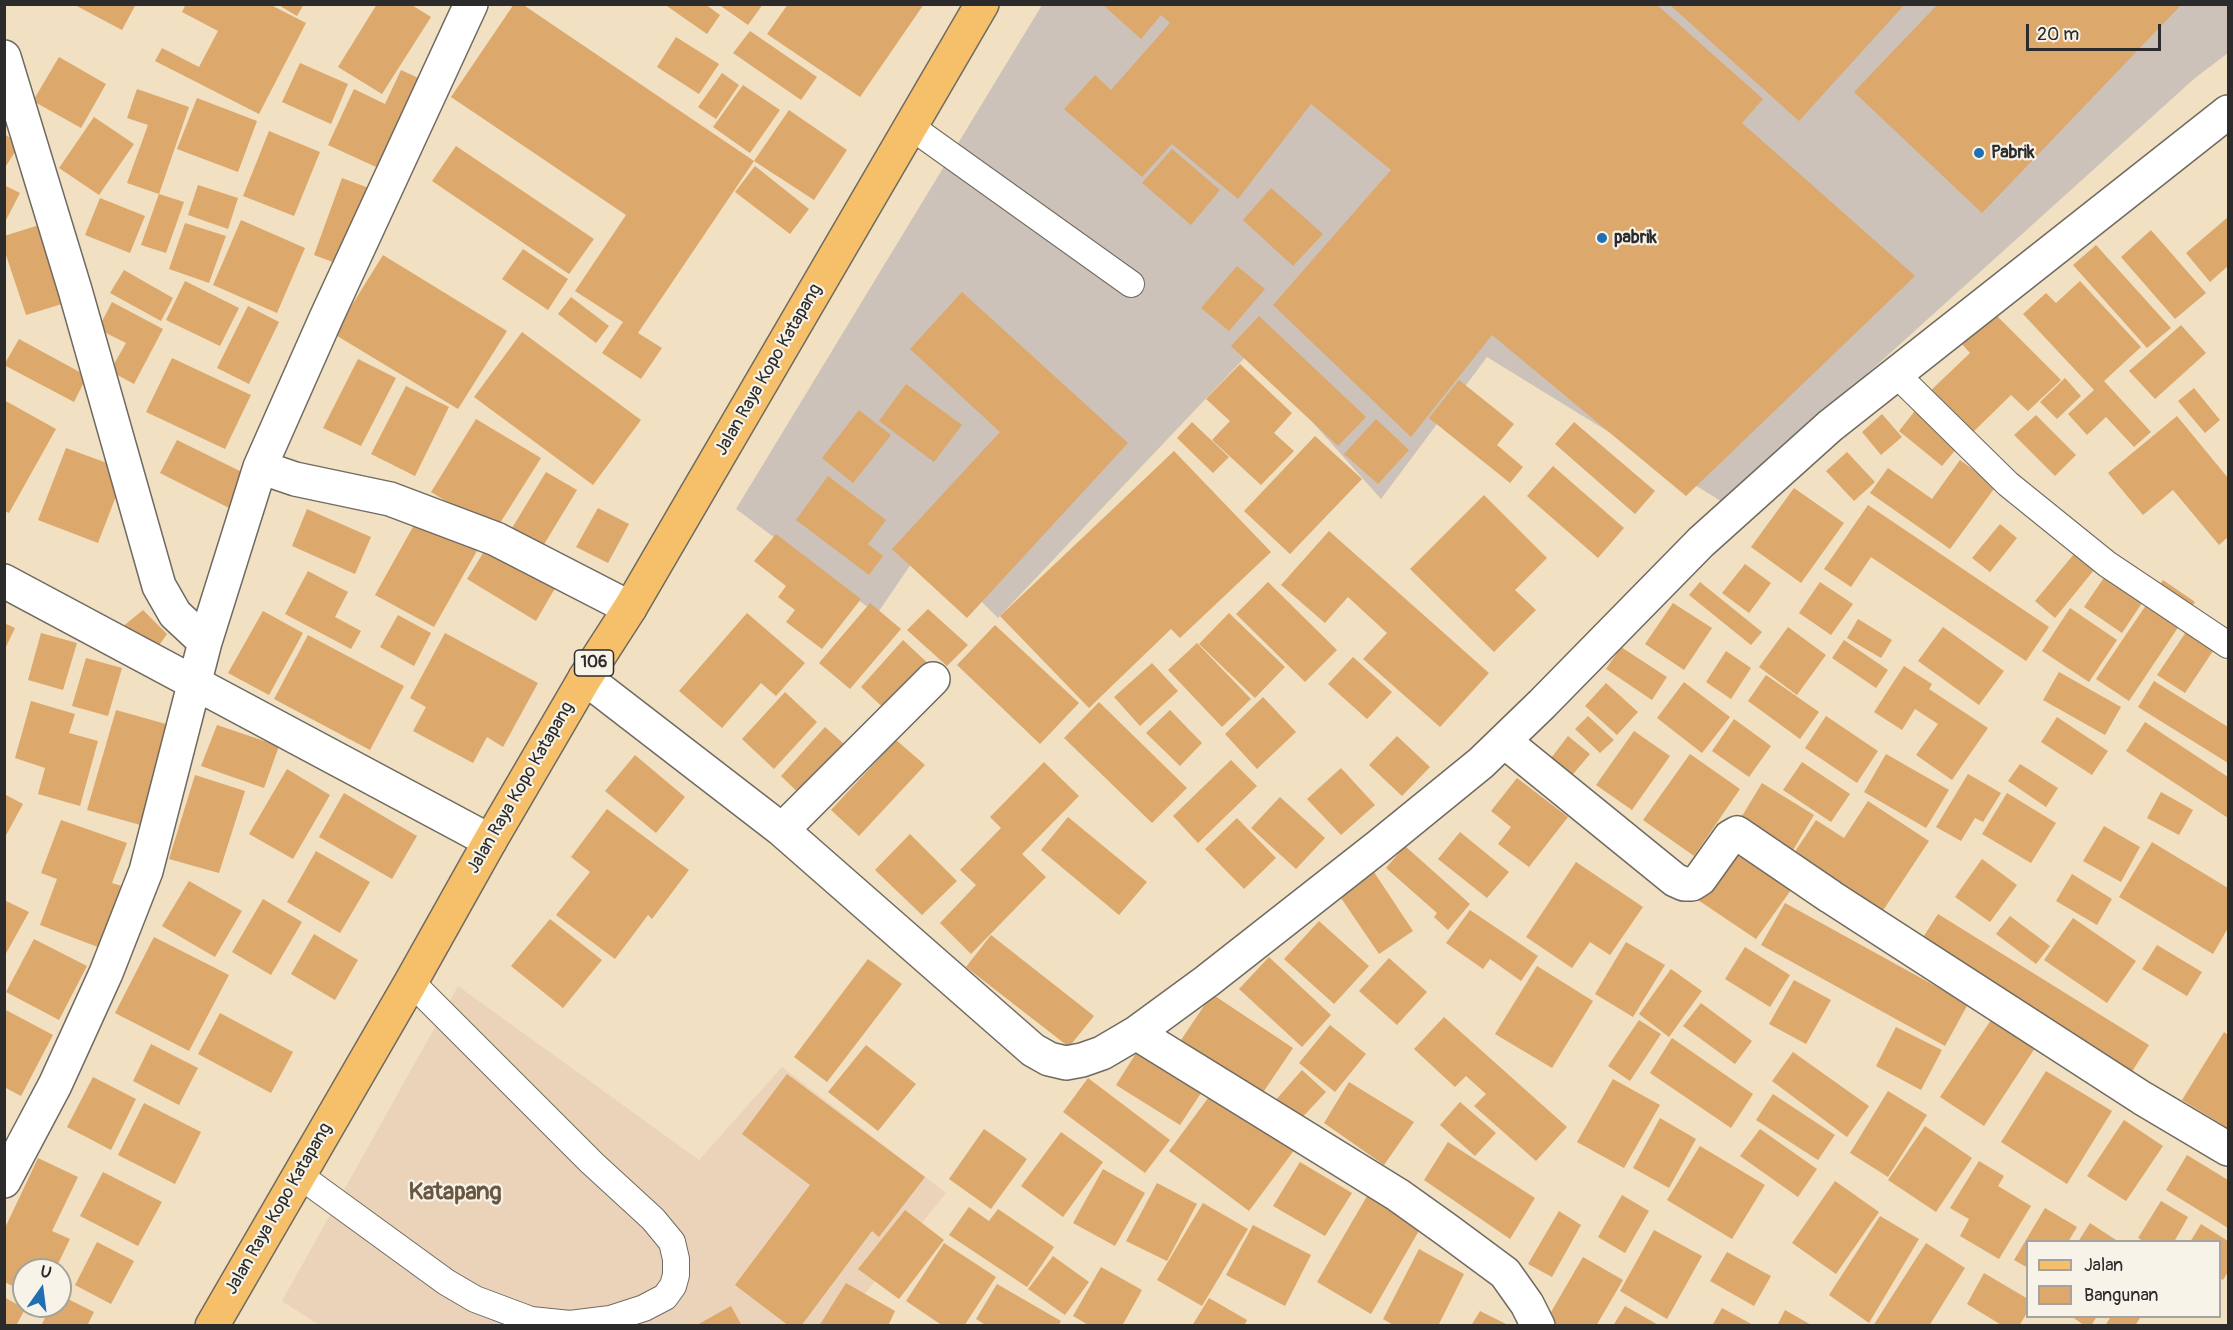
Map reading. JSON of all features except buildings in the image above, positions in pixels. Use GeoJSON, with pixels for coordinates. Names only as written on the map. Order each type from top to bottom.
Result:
{"type":"FeatureCollection","features":[{"type":"Feature","properties":{"kind":"main road","name":"Jalan Raya Kopo Katapang"},"geometry":{"type":"LineString","coordinates":[[212,1326],[490,841],[585,678],[630,608],[982,4]]}},
{"type":"Feature","properties":{"kind":"street"},"geometry":{"type":"LineString","coordinates":[[4,1181],[55,1085],[106,973],[146,871],[205,642],[275,472],[331,307],[471,4]]}},
{"type":"Feature","properties":{"kind":"street"},"geometry":{"type":"LineString","coordinates":[[4,57],[75,290],[159,586],[175,614],[205,642]]}},
{"type":"Feature","properties":{"kind":"street"},"geometry":{"type":"LineString","coordinates":[[585,678],[782,830],[1033,1050],[1049,1059],[1066,1063],[1083,1060],[1102,1053],[1136,1033],[1207,981],[1379,846],[1504,741],[1701,542],[1830,426],[2229,112]]}},
{"type":"Feature","properties":{"kind":"street"},"geometry":{"type":"LineString","coordinates":[[275,472],[390,499],[496,539],[630,608]]}},
{"type":"Feature","properties":{"kind":"street"},"geometry":{"type":"LineString","coordinates":[[4,581],[490,841]]}},
{"type":"Feature","properties":{"kind":"street"},"geometry":{"type":"LineString","coordinates":[[782,830],[933,679]]}},
{"type":"Feature","properties":{"kind":"street"},"geometry":{"type":"LineString","coordinates":[[1504,741],[1675,880],[1684,884],[1692,884],[1700,879],[1730,837],[1735,834],[1740,835],[1831,897],[2142,1098],[2229,1149]]}},
{"type":"Feature","properties":{"kind":"street"},"geometry":{"type":"LineString","coordinates":[[1136,1033],[1398,1195],[1447,1230],[1505,1273],[1538,1326]]}},
{"type":"Feature","properties":{"kind":"lane"},"geometry":{"type":"LineString","coordinates":[[910,126],[1131,284]]}},
{"type":"Feature","properties":{"kind":"lane"},"geometry":{"type":"LineString","coordinates":[[1896,374],[2008,484],[2107,564],[2229,645]]}},
{"type":"Feature","properties":{"kind":"lane"},"geometry":{"type":"LineString","coordinates":[[299,1175],[446,1282],[475,1299],[531,1320],[570,1324],[610,1319],[644,1308],[665,1297],[673,1286],[676,1259],[672,1242],[653,1220],[592,1163],[411,982]]}},
{"type":"Feature","properties":{"kind":"shaded area"},"geometry":{"type":"Polygon","coordinates":[[[1042,5],[2228,5],[2228,53],[2195,78],[1724,503],[1487,357],[1381,499],[1250,352],[998,618],[924,545],[877,614],[736,509],[1042,5]]]}},
{"type":"Feature","properties":{"kind":"shaded area"},"geometry":{"type":"Polygon","coordinates":[[[458,986],[699,1160],[782,1067],[946,1193],[840,1325],[321,1326],[282,1301],[458,986]]]}},
{"type":"Feature","properties":{"kind":"place","name":"Pabrik"},"geometry":{"type":"Point","coordinates":[1979,153]}},
{"type":"Feature","properties":{"kind":"place","name":"pabrik"},"geometry":{"type":"Point","coordinates":[1602,238]}},
{"type":"Feature","properties":{"kind":"district","name":"Katapang"},"geometry":{"type":"Point","coordinates":[455,1193]}}]}
